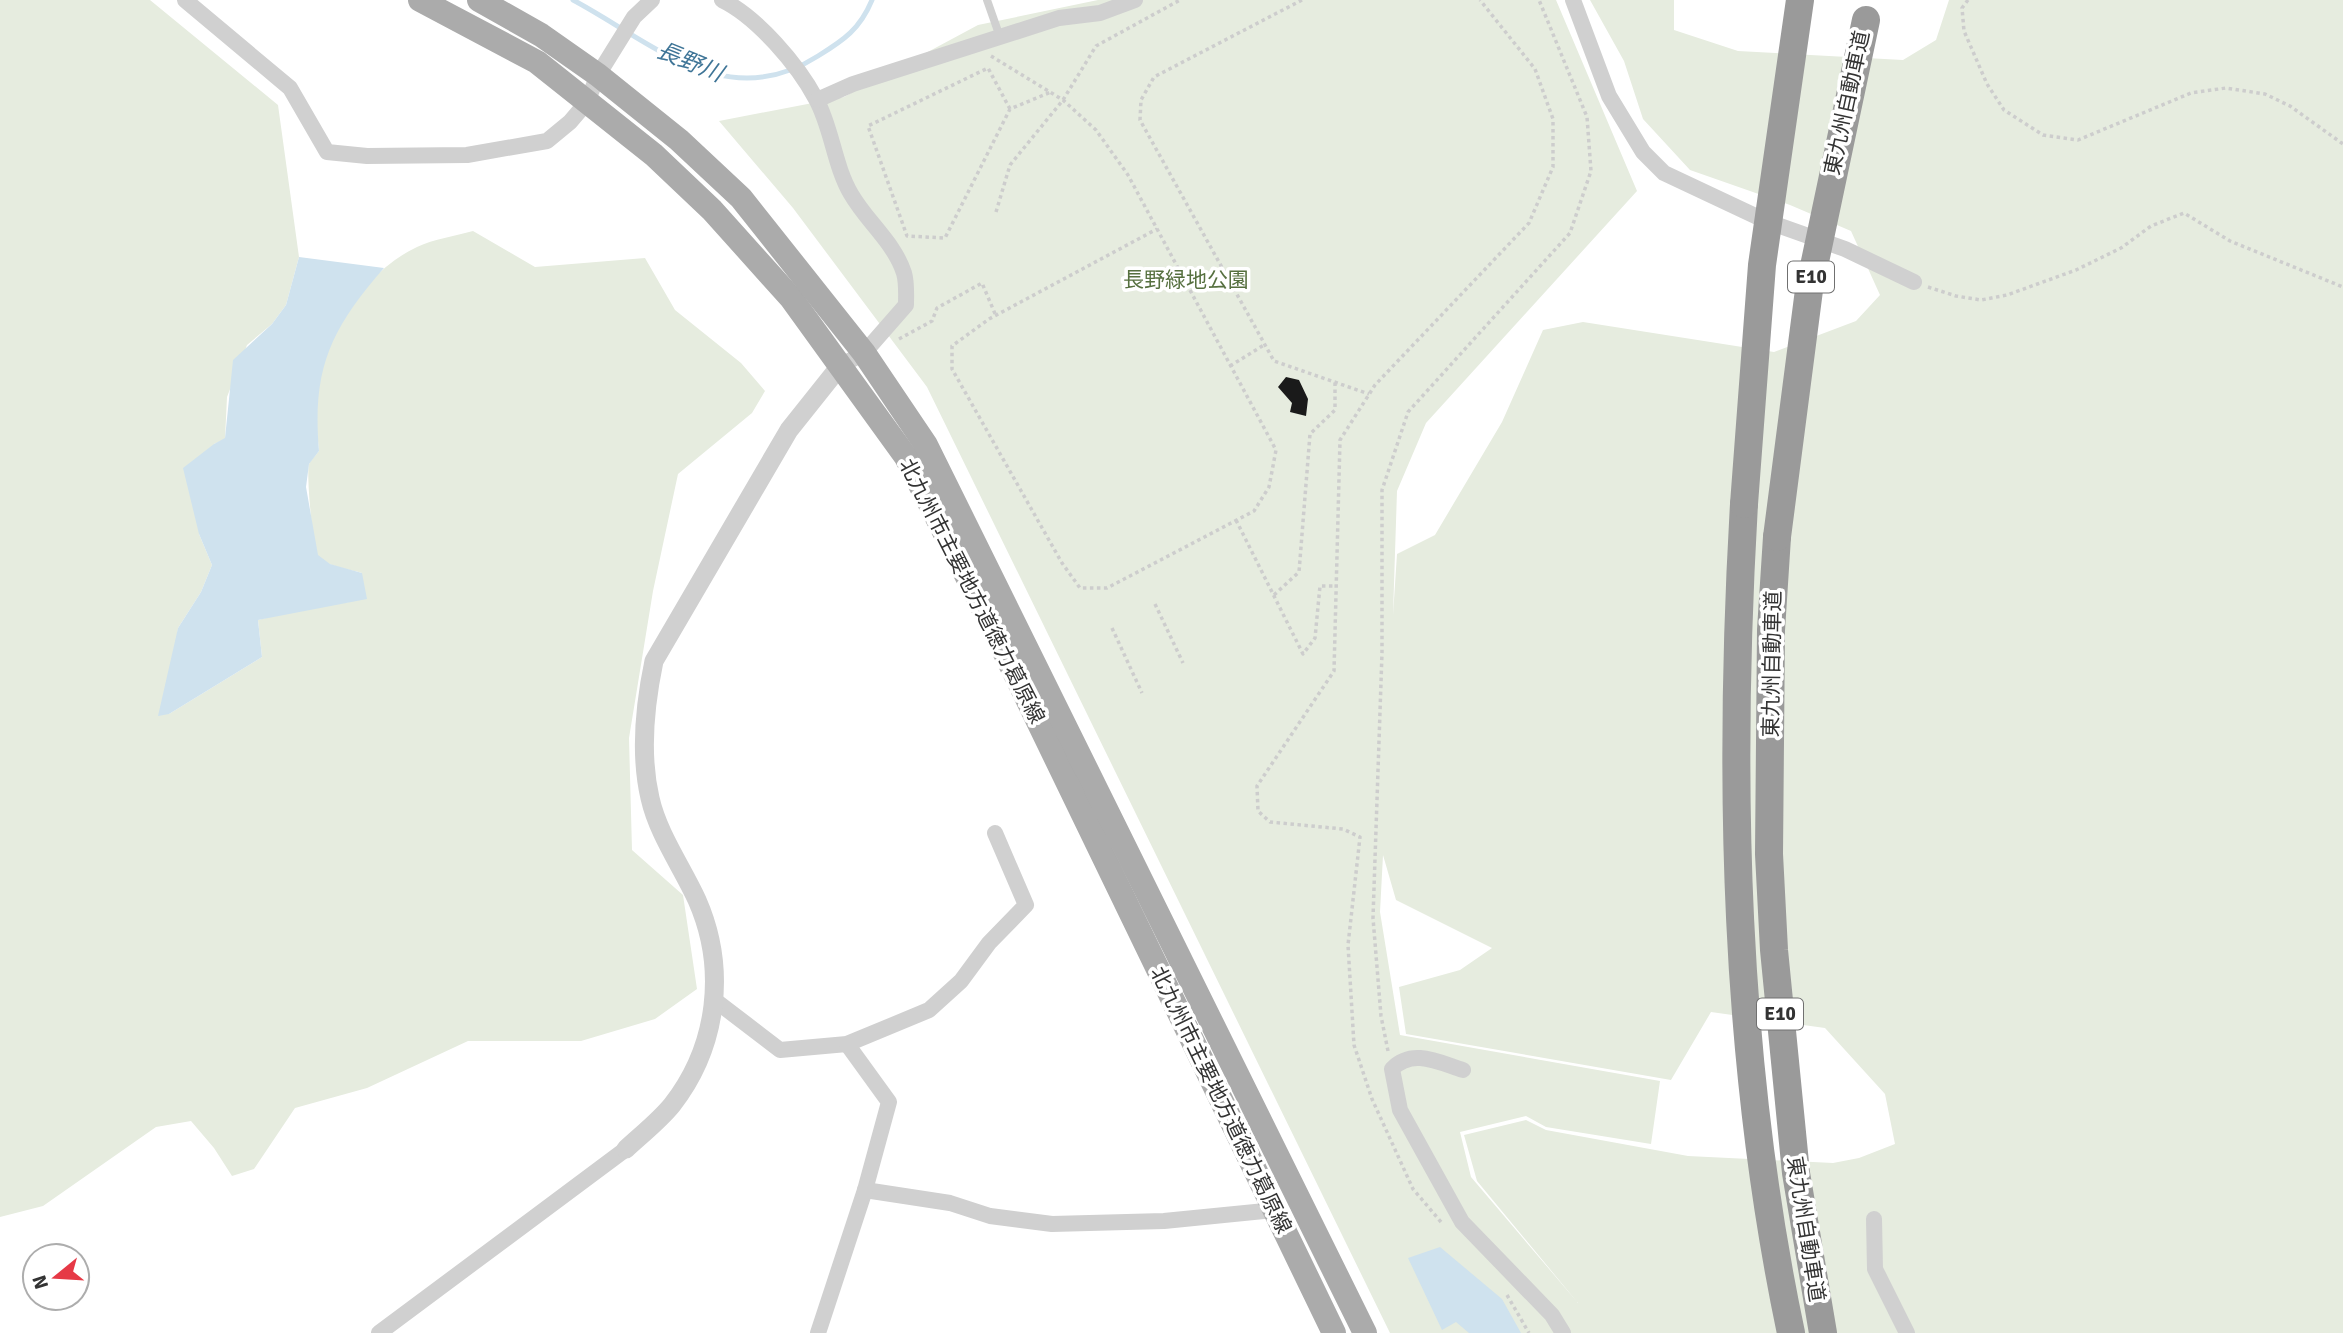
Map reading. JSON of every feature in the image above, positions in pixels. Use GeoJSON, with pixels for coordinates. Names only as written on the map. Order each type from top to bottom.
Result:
{"type":"FeatureCollection","features":[{"type":"Feature","properties":{"kind":"highway","name":"東九州自動車道"},"geometry":{"type":"LineString","coordinates":[[1791,1333],[1764,1165],[1742,969],[1737,858],[1737,627],[1762,265],[1800,0]]}},
{"type":"Feature","properties":{"kind":"highway","name":"東九州自動車道"},"geometry":{"type":"LineString","coordinates":[[1823,1333],[1796,1173],[1774,950],[1769,854],[1771,629],[1777,537],[1808,290],[1868,10]]}},
{"type":"Feature","properties":{"kind":"main road","name":"北九州市主要地方道徳力葛原線"},"geometry":{"type":"LineString","coordinates":[[420,0],[537,62],[654,155],[712,210],[791,298],[906,457],[988,616],[1334,1333]]}},
{"type":"Feature","properties":{"kind":"main road","name":"北九州市主要地方道徳力葛原線"},"geometry":{"type":"LineString","coordinates":[[479,0],[541,35],[598,75],[679,140],[741,198],[864,352],[926,445],[1365,1333]]}},
{"type":"Feature","properties":{"kind":"street"},"geometry":{"type":"LineString","coordinates":[[185,0],[290,88],[327,152],[367,156],[467,155],[547,141],[570,122],[587,102],[598,75],[634,17],[652,0]]}},
{"type":"Feature","properties":{"kind":"street"},"geometry":{"type":"LineString","coordinates":[[379,1333],[626,1149],[670,1107],[684,1088],[707,1035],[716,1002],[714,955],[707,926],[650,801],[646,744],[648,689],[654,661],[789,430],[840,366],[864,352],[906,305],[904,274],[890,245],[851,194],[830,144],[817,100],[780,48],[733,5],[722,0]]}},
{"type":"Feature","properties":{"kind":"street"},"geometry":{"type":"LineString","coordinates":[[817,100],[853,84],[1000,37],[1059,19],[1100,13],[1135,0]]}},
{"type":"Feature","properties":{"kind":"street"},"geometry":{"type":"LineString","coordinates":[[1573,0],[1609,96],[1643,152],[1664,173],[1766,221],[1845,249],[1914,282]]}},
{"type":"Feature","properties":{"kind":"street"},"geometry":{"type":"LineString","coordinates":[[716,1002],[780,1050],[847,1044],[929,1010],[961,981],[989,943],[1026,905],[995,834]]}},
{"type":"Feature","properties":{"kind":"street"},"geometry":{"type":"LineString","coordinates":[[818,1333],[865,1190],[889,1102],[847,1044]]}},
{"type":"Feature","properties":{"kind":"street"},"geometry":{"type":"LineString","coordinates":[[1463,1070],[1418,1056],[1401,1059],[1392,1069],[1400,1111],[1462,1222],[1552,1315],[1563,1333]]}},
{"type":"Feature","properties":{"kind":"street"},"geometry":{"type":"LineString","coordinates":[[865,1190],[950,1203],[990,1216],[1052,1224],[1164,1221],[1274,1210]]}},
{"type":"Feature","properties":{"kind":"street"},"geometry":{"type":"LineString","coordinates":[[1874,1219],[1875,1269],[1907,1333]]}},
{"type":"Feature","properties":{"kind":"lane"},"geometry":{"type":"LineString","coordinates":[[987,0],[1000,37]]}},
{"type":"Feature","properties":{"kind":"path"},"geometry":{"type":"LineString","coordinates":[[996,212],[1010,165],[1063,100],[1096,46],[1180,0]]}},
{"type":"Feature","properties":{"kind":"path"},"geometry":{"type":"LineString","coordinates":[[1301,0],[1154,77],[1141,100],[1140,120],[1274,361],[1369,394]]}},
{"type":"Feature","properties":{"kind":"path"},"geometry":{"type":"LineString","coordinates":[[1448,1230],[1413,1189],[1372,1099],[1354,1045],[1348,945],[1360,837],[1343,829],[1269,822],[1258,811],[1257,786],[1334,671],[1340,440],[1369,394],[1529,222],[1553,167],[1553,119],[1535,69],[1480,0]]}},
{"type":"Feature","properties":{"kind":"path"},"geometry":{"type":"LineString","coordinates":[[1392,1069],[1381,1016],[1373,918],[1382,653],[1382,491],[1408,412],[1570,233],[1591,171],[1587,117],[1539,0]]}},
{"type":"Feature","properties":{"kind":"path"},"geometry":{"type":"LineString","coordinates":[[1968,0],[1962,8],[1964,31],[1987,84],[2004,110],[2043,135],[2078,140],[2191,93],[2227,88],[2265,94],[2290,107],[2343,144]]}},
{"type":"Feature","properties":{"kind":"path"},"geometry":{"type":"LineString","coordinates":[[987,54],[1063,100],[1096,130],[1128,175],[1276,450],[1269,487],[1254,511],[1107,589],[1080,588],[1062,563],[952,369],[952,346],[996,316],[1157,229]]}},
{"type":"Feature","properties":{"kind":"path"},"geometry":{"type":"LineString","coordinates":[[1010,109],[988,68],[868,125],[907,236],[945,238],[1010,109],[1051,92]]}},
{"type":"Feature","properties":{"kind":"path"},"geometry":{"type":"LineString","coordinates":[[1914,282],[1956,296],[1981,300],[2007,295],[2076,270],[2121,248],[2151,226],[2184,213],[2230,241],[2343,287]]}},
{"type":"Feature","properties":{"kind":"path"},"geometry":{"type":"LineString","coordinates":[[896,341],[932,321],[937,308],[982,283],[996,316]]}},
{"type":"Feature","properties":{"kind":"path"},"geometry":{"type":"LineString","coordinates":[[1230,366],[1265,344]]}},
{"type":"Feature","properties":{"kind":"path"},"geometry":{"type":"LineString","coordinates":[[1274,595],[1299,572],[1310,434],[1335,410],[1335,382]]}},
{"type":"Feature","properties":{"kind":"path"},"geometry":{"type":"LineString","coordinates":[[1236,520],[1303,654],[1315,638],[1320,586],[1336,586]]}},
{"type":"Feature","properties":{"kind":"path"},"geometry":{"type":"LineString","coordinates":[[1155,604],[1183,663]]}},
{"type":"Feature","properties":{"kind":"path"},"geometry":{"type":"LineString","coordinates":[[1112,628],[1142,693]]}},
{"type":"Feature","properties":{"kind":"path"},"geometry":{"type":"LineString","coordinates":[[1498,1285],[1529,1333]]}},
{"type":"Feature","properties":{"kind":"green space"},"geometry":{"type":"Polygon","coordinates":[[[0,0],[150,0],[278,105],[299,257],[286,305],[272,324],[247,345],[227,397],[225,439],[214,444],[199,534],[212,565],[201,592],[178,628],[169,714],[262,657],[258,620],[301,609],[349,602],[362,573],[332,565],[321,559],[317,555],[314,539],[308,470],[309,464],[319,451],[316,414],[319,385],[324,361],[334,338],[360,294],[396,259],[417,247],[473,231],[535,267],[645,258],[675,310],[741,363],[765,391],[752,413],[678,474],[653,591],[629,738],[632,850],[683,895],[697,989],[655,1019],[581,1041],[468,1041],[367,1088],[295,1108],[254,1169],[232,1176],[214,1148],[191,1121],[156,1127],[43,1206],[0,1217],[0,0]]]}},
{"type":"Feature","properties":{"kind":"green space","name":"長野緑地公園"},"geometry":{"type":"Polygon","coordinates":[[[1098,0],[1556,0],[1637,191],[1426,423],[1397,491],[1393,615],[1397,554],[1435,535],[1502,422],[1543,330],[1583,322],[1774,352],[1856,321],[1880,295],[1851,231],[1790,205],[1690,170],[1643,119],[1624,61],[1590,0],[1674,0],[1674,30],[1738,51],[1903,60],[1936,40],[1949,0],[2343,0],[2343,1333],[1390,1333],[927,387],[793,208],[719,121],[844,97],[978,25],[1098,0]],[[1383,855],[1380,912],[1400,1035],[1660,1081],[1651,1144],[1546,1127],[1526,1116],[1460,1132],[1471,1177],[1578,1303],[1477,1181],[1464,1135],[1526,1120],[1546,1130],[1688,1156],[1833,1163],[1859,1158],[1895,1144],[1885,1094],[1825,1028],[1711,1012],[1671,1080],[1406,1034],[1399,987],[1460,970],[1492,948],[1396,900],[1383,855]]]}},
{"type":"Feature","properties":{"kind":"water"},"geometry":{"type":"Polygon","coordinates":[[[299,257],[384,268],[350,311],[329,352],[322,373],[319,397],[319,451],[309,464],[306,487],[318,555],[330,564],[362,573],[367,599],[258,620],[262,657],[169,714],[158,716],[178,628],[201,592],[212,565],[199,534],[183,468],[225,438],[233,360],[272,324],[286,305],[299,257]]]}},
{"type":"Feature","properties":{"kind":"water"},"geometry":{"type":"Polygon","coordinates":[[[1440,1247],[1502,1299],[1521,1333],[1469,1333],[1456,1322],[1442,1330],[1408,1258],[1440,1247]]]}},
{"type":"Feature","properties":{"kind":"building"},"geometry":{"type":"Polygon","coordinates":[[[1286,377],[1299,380],[1308,399],[1306,416],[1290,412],[1292,403],[1278,387],[1286,377]]]}},
{"type":"Feature","properties":{"kind":"waterway","name":"長野川"},"geometry":{"type":"LineString","coordinates":[[573,0],[661,52],[691,66],[721,75],[752,78],[784,72],[818,56],[843,39],[856,26],[872,0]]}}]}
